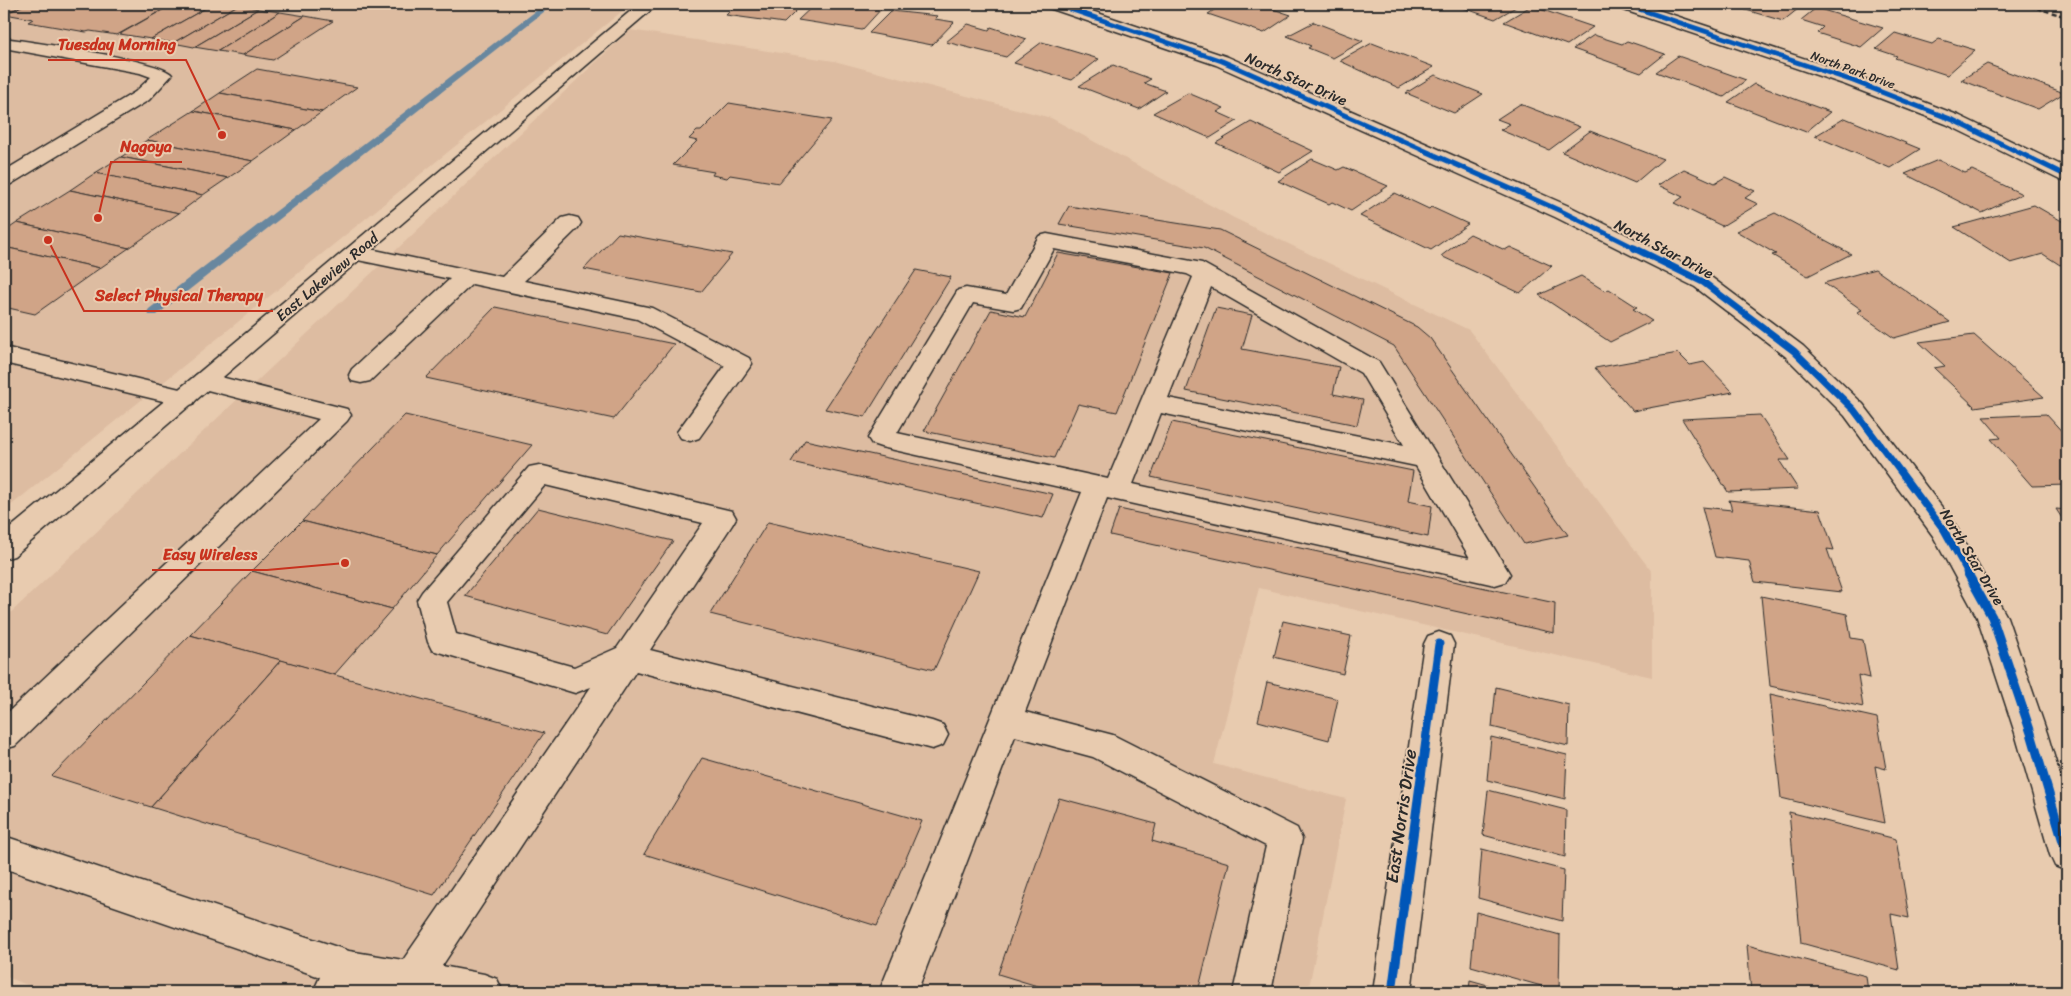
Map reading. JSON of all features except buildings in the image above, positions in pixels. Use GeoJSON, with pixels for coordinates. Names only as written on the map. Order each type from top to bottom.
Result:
{"type":"FeatureCollection","features":[{"type":"Feature","properties":{"kind":"street","name":"East Lakeview Road"},"geometry":{"type":"LineString","coordinates":[[4,549],[649,4]]}},
{"type":"Feature","properties":{"kind":"street","name":"North Star Drive"},"geometry":{"type":"LineString","coordinates":[[1055,4],[1222,61],[1563,212],[1703,282],[1794,352],[1854,410],[1938,522],[1992,617],[2031,732],[2067,855]]}},
{"type":"Feature","properties":{"kind":"street","name":"North Park Drive"},"geometry":{"type":"LineString","coordinates":[[1624,4],[1853,81],[1953,120],[2067,176]]}},
{"type":"Feature","properties":{"kind":"street"},"geometry":{"type":"LineString","coordinates":[[4,43],[144,68],[163,75],[142,96],[4,180]]}},
{"type":"Feature","properties":{"kind":"street"},"geometry":{"type":"LineString","coordinates":[[508,284],[570,223]]}},
{"type":"Feature","properties":{"kind":"street"},"geometry":{"type":"LineString","coordinates":[[1047,241],[1194,268],[1205,274],[1370,368],[1495,574],[881,438],[966,295],[1013,304],[1047,241]]}},
{"type":"Feature","properties":{"kind":"street"},"geometry":{"type":"LineString","coordinates":[[356,253],[644,313],[740,364],[690,432]]}},
{"type":"Feature","properties":{"kind":"street"},"geometry":{"type":"LineString","coordinates":[[898,992],[1005,720],[1107,488],[1152,403],[1205,274]]}},
{"type":"Feature","properties":{"kind":"street"},"geometry":{"type":"LineString","coordinates":[[361,375],[467,276]]}},
{"type":"Feature","properties":{"kind":"street"},"geometry":{"type":"LineString","coordinates":[[4,355],[338,415],[4,736]]}},
{"type":"Feature","properties":{"kind":"street"},"geometry":{"type":"LineString","coordinates":[[1152,403],[1426,460]]}},
{"type":"Feature","properties":{"kind":"street"},"geometry":{"type":"LineString","coordinates":[[411,980],[628,657],[722,518],[539,474],[432,600],[443,642],[575,680],[628,657],[932,735]]}},
{"type":"Feature","properties":{"kind":"street","name":"East Norris Drive"},"geometry":{"type":"LineString","coordinates":[[1392,992],[1439,644]]}},
{"type":"Feature","properties":{"kind":"street"},"geometry":{"type":"LineString","coordinates":[[1005,720],[1101,745],[1284,839],[1252,992]]}},
{"type":"Feature","properties":{"kind":"street"},"geometry":{"type":"LineString","coordinates":[[4,852],[340,980],[411,980],[484,992]]}},
{"type":"Feature","properties":{"kind":"shaded area"},"geometry":{"type":"Polygon","coordinates":[[[4,4],[631,4],[4,511],[4,4]]]}},
{"type":"Feature","properties":{"kind":"shaded area"},"geometry":{"type":"Polygon","coordinates":[[[630,30],[834,61],[1051,118],[1234,218],[1469,330],[1652,572],[1652,677],[1259,588],[1214,764],[1346,799],[1308,992],[45,992],[4,976],[4,619],[630,30]]]}},
{"type":"Feature","properties":{"kind":"waterway"},"geometry":{"type":"LineString","coordinates":[[153,312],[550,4]]}},
{"type":"Feature","properties":{"kind":"railway"},"geometry":{"type":"LineString","coordinates":[[2023,4],[2067,17]]}},
{"type":"Feature","properties":{"kind":"cycle path"},"geometry":{"type":"LineString","coordinates":[[1055,4],[1222,61],[1563,212],[1703,282],[1794,351],[1854,410],[1944,530],[1992,617],[2031,733],[2067,855]]}},
{"type":"Feature","properties":{"kind":"cycle path"},"geometry":{"type":"LineString","coordinates":[[1624,4],[1853,81],[1953,120],[2067,176]]}},
{"type":"Feature","properties":{"kind":"cycle path"},"geometry":{"type":"LineString","coordinates":[[1392,992],[1439,644]]}},
{"type":"Feature","properties":{"kind":"place","name":"Tuesday Morning"},"geometry":{"type":"Point","coordinates":[222,135]}},
{"type":"Feature","properties":{"kind":"place","name":"Nagoya"},"geometry":{"type":"Point","coordinates":[98,218]}},
{"type":"Feature","properties":{"kind":"place","name":"Select Physical Therapy"},"geometry":{"type":"Point","coordinates":[48,240]}},
{"type":"Feature","properties":{"kind":"place","name":"Easy Wireless"},"geometry":{"type":"Point","coordinates":[345,563]}}]}
